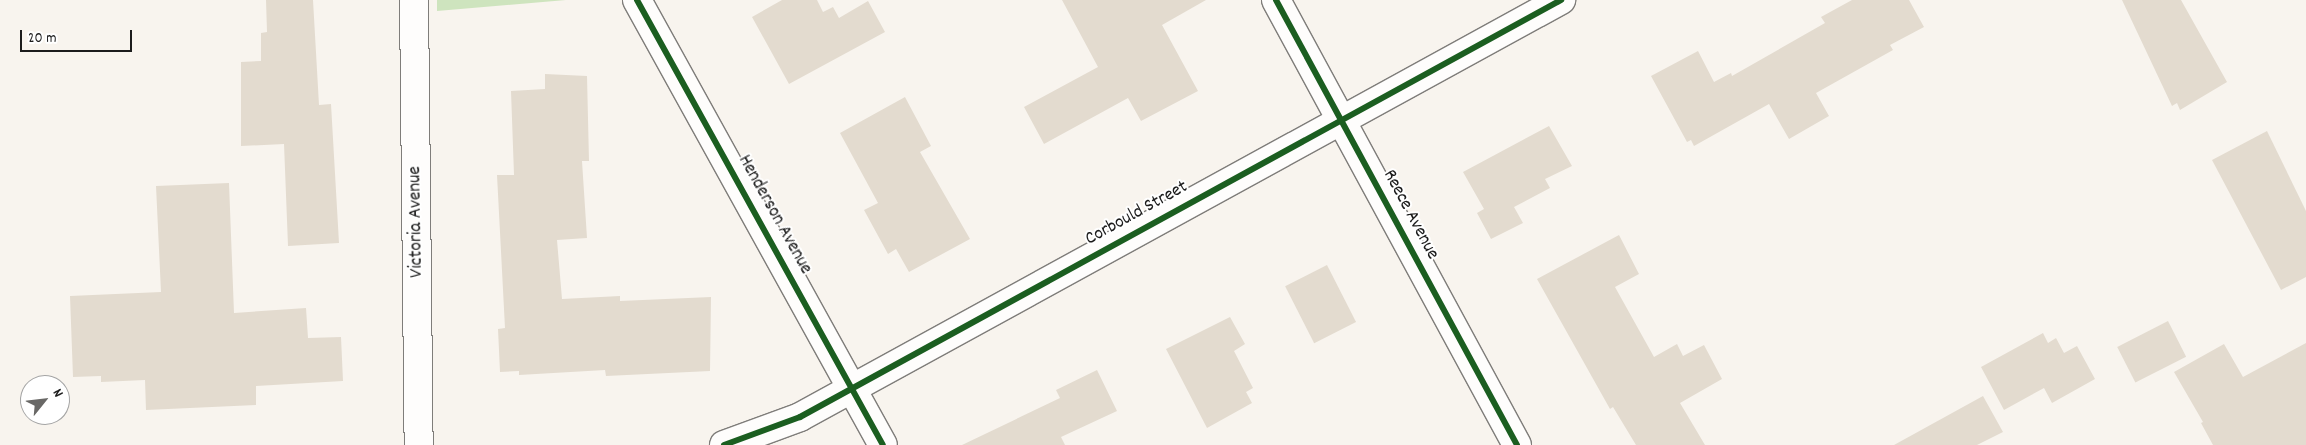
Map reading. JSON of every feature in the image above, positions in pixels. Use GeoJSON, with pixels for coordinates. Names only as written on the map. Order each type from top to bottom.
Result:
{"type":"FeatureCollection","features":[{"type":"Feature","properties":{"kind":"street","name":"Victoria Avenue"},"geometry":{"type":"LineString","coordinates":[[414,0],[419,445]]}},
{"type":"Feature","properties":{"kind":"street","name":"Henderson Avenue"},"geometry":{"type":"LineString","coordinates":[[637,0],[854,388],[883,445]]}},
{"type":"Feature","properties":{"kind":"street","name":"Reece Avenue"},"geometry":{"type":"LineString","coordinates":[[1276,0],[1517,445]]}},
{"type":"Feature","properties":{"kind":"street","name":"Corbould Street"},"geometry":{"type":"LineString","coordinates":[[724,445],[800,417],[1340,118],[1560,0]]}},
{"type":"Feature","properties":{"kind":"green space"},"geometry":{"type":"Polygon","coordinates":[[[437,0],[566,0],[437,11],[437,0]]]}},
{"type":"Feature","properties":{"kind":"building"},"geometry":{"type":"Polygon","coordinates":[[[266,0],[313,0],[319,105],[331,104],[339,243],[288,246],[284,144],[241,146],[241,62],[261,61],[261,33],[267,32],[266,0]]]}},
{"type":"Feature","properties":{"kind":"building"},"geometry":{"type":"Polygon","coordinates":[[[782,0],[817,0],[823,12],[833,7],[839,18],[868,1],[885,32],[789,84],[752,17],[782,0]]]}},
{"type":"Feature","properties":{"kind":"building"},"geometry":{"type":"Polygon","coordinates":[[[1062,0],[1206,0],[1162,25],[1198,91],[1141,121],[1128,98],[1044,144],[1024,107],[1098,67],[1062,0]]]}},
{"type":"Feature","properties":{"kind":"building"},"geometry":{"type":"Polygon","coordinates":[[[1852,0],[1909,0],[1924,27],[1890,45],[1893,50],[1816,93],[1829,116],[1789,139],[1769,104],[1694,146],[1691,140],[1687,142],[1651,76],[1698,51],[1714,82],[1731,73],[1732,76],[1825,23],[1821,17],[1852,0]]]}},
{"type":"Feature","properties":{"kind":"building"},"geometry":{"type":"Polygon","coordinates":[[[2122,0],[2181,0],[2227,82],[2180,110],[2177,103],[2172,106],[2122,0]]]}},
{"type":"Feature","properties":{"kind":"building"},"geometry":{"type":"Polygon","coordinates":[[[545,74],[587,76],[589,161],[582,161],[587,238],[557,240],[562,299],[620,296],[620,301],[711,297],[710,371],[606,376],[605,370],[519,375],[519,371],[500,372],[498,329],[505,328],[497,175],[514,175],[511,91],[545,89],[545,74]]]}},
{"type":"Feature","properties":{"kind":"building"},"geometry":{"type":"Polygon","coordinates":[[[905,97],[931,146],[920,152],[970,239],[909,272],[896,249],[888,254],[864,210],[878,203],[840,133],[905,97]]]}},
{"type":"Feature","properties":{"kind":"building"},"geometry":{"type":"Polygon","coordinates":[[[1549,126],[1572,166],[1545,179],[1550,188],[1514,207],[1523,223],[1491,239],[1477,213],[1484,209],[1463,172],[1549,126]]]}},
{"type":"Feature","properties":{"kind":"building"},"geometry":{"type":"Polygon","coordinates":[[[2267,131],[2306,211],[2306,277],[2281,290],[2212,160],[2267,131]]]}},
{"type":"Feature","properties":{"kind":"building"},"geometry":{"type":"Polygon","coordinates":[[[229,183],[234,313],[306,308],[308,338],[341,337],[343,381],[256,386],[256,405],[146,410],[145,380],[101,382],[101,376],[73,377],[70,296],[161,292],[156,186],[229,183]]]}},
{"type":"Feature","properties":{"kind":"building"},"geometry":{"type":"Polygon","coordinates":[[[1619,235],[1639,274],[1615,287],[1654,357],[1677,344],[1683,356],[1704,345],[1722,379],[1680,403],[1705,445],[1636,445],[1613,407],[1610,409],[1537,279],[1619,235]]]}},
{"type":"Feature","properties":{"kind":"building"},"geometry":{"type":"Polygon","coordinates":[[[1327,265],[1356,322],[1314,343],[1285,286],[1327,265]]]}},
{"type":"Feature","properties":{"kind":"building"},"geometry":{"type":"Polygon","coordinates":[[[1230,317],[1245,344],[1234,351],[1253,388],[1246,392],[1252,403],[1207,428],[1166,349],[1230,317]]]}},
{"type":"Feature","properties":{"kind":"building"},"geometry":{"type":"Polygon","coordinates":[[[2168,321],[2186,357],[2135,383],[2117,347],[2168,321]]]}},
{"type":"Feature","properties":{"kind":"building"},"geometry":{"type":"Polygon","coordinates":[[[2043,333],[2048,343],[2056,338],[2064,353],[2077,346],[2095,379],[2052,403],[2044,388],[2004,410],[1981,367],[2043,333]]]}},
{"type":"Feature","properties":{"kind":"building"},"geometry":{"type":"Polygon","coordinates":[[[2306,343],[2306,445],[2213,445],[2201,423],[2203,422],[2174,372],[2224,344],[2243,377],[2306,343]]]}},
{"type":"Feature","properties":{"kind":"building"},"geometry":{"type":"Polygon","coordinates":[[[1097,370],[1117,411],[1061,437],[1065,445],[962,445],[1060,398],[1056,390],[1097,370]]]}},
{"type":"Feature","properties":{"kind":"building"},"geometry":{"type":"Polygon","coordinates":[[[1983,396],[2003,432],[1977,445],[1894,445],[1983,396]]]}},
{"type":"Feature","properties":{"kind":"cycle path"},"geometry":{"type":"LineString","coordinates":[[637,0],[883,445]]}},
{"type":"Feature","properties":{"kind":"cycle path"},"geometry":{"type":"LineString","coordinates":[[1276,0],[1517,445]]}},
{"type":"Feature","properties":{"kind":"cycle path"},"geometry":{"type":"LineString","coordinates":[[724,445],[800,417],[1561,0]]}}]}
